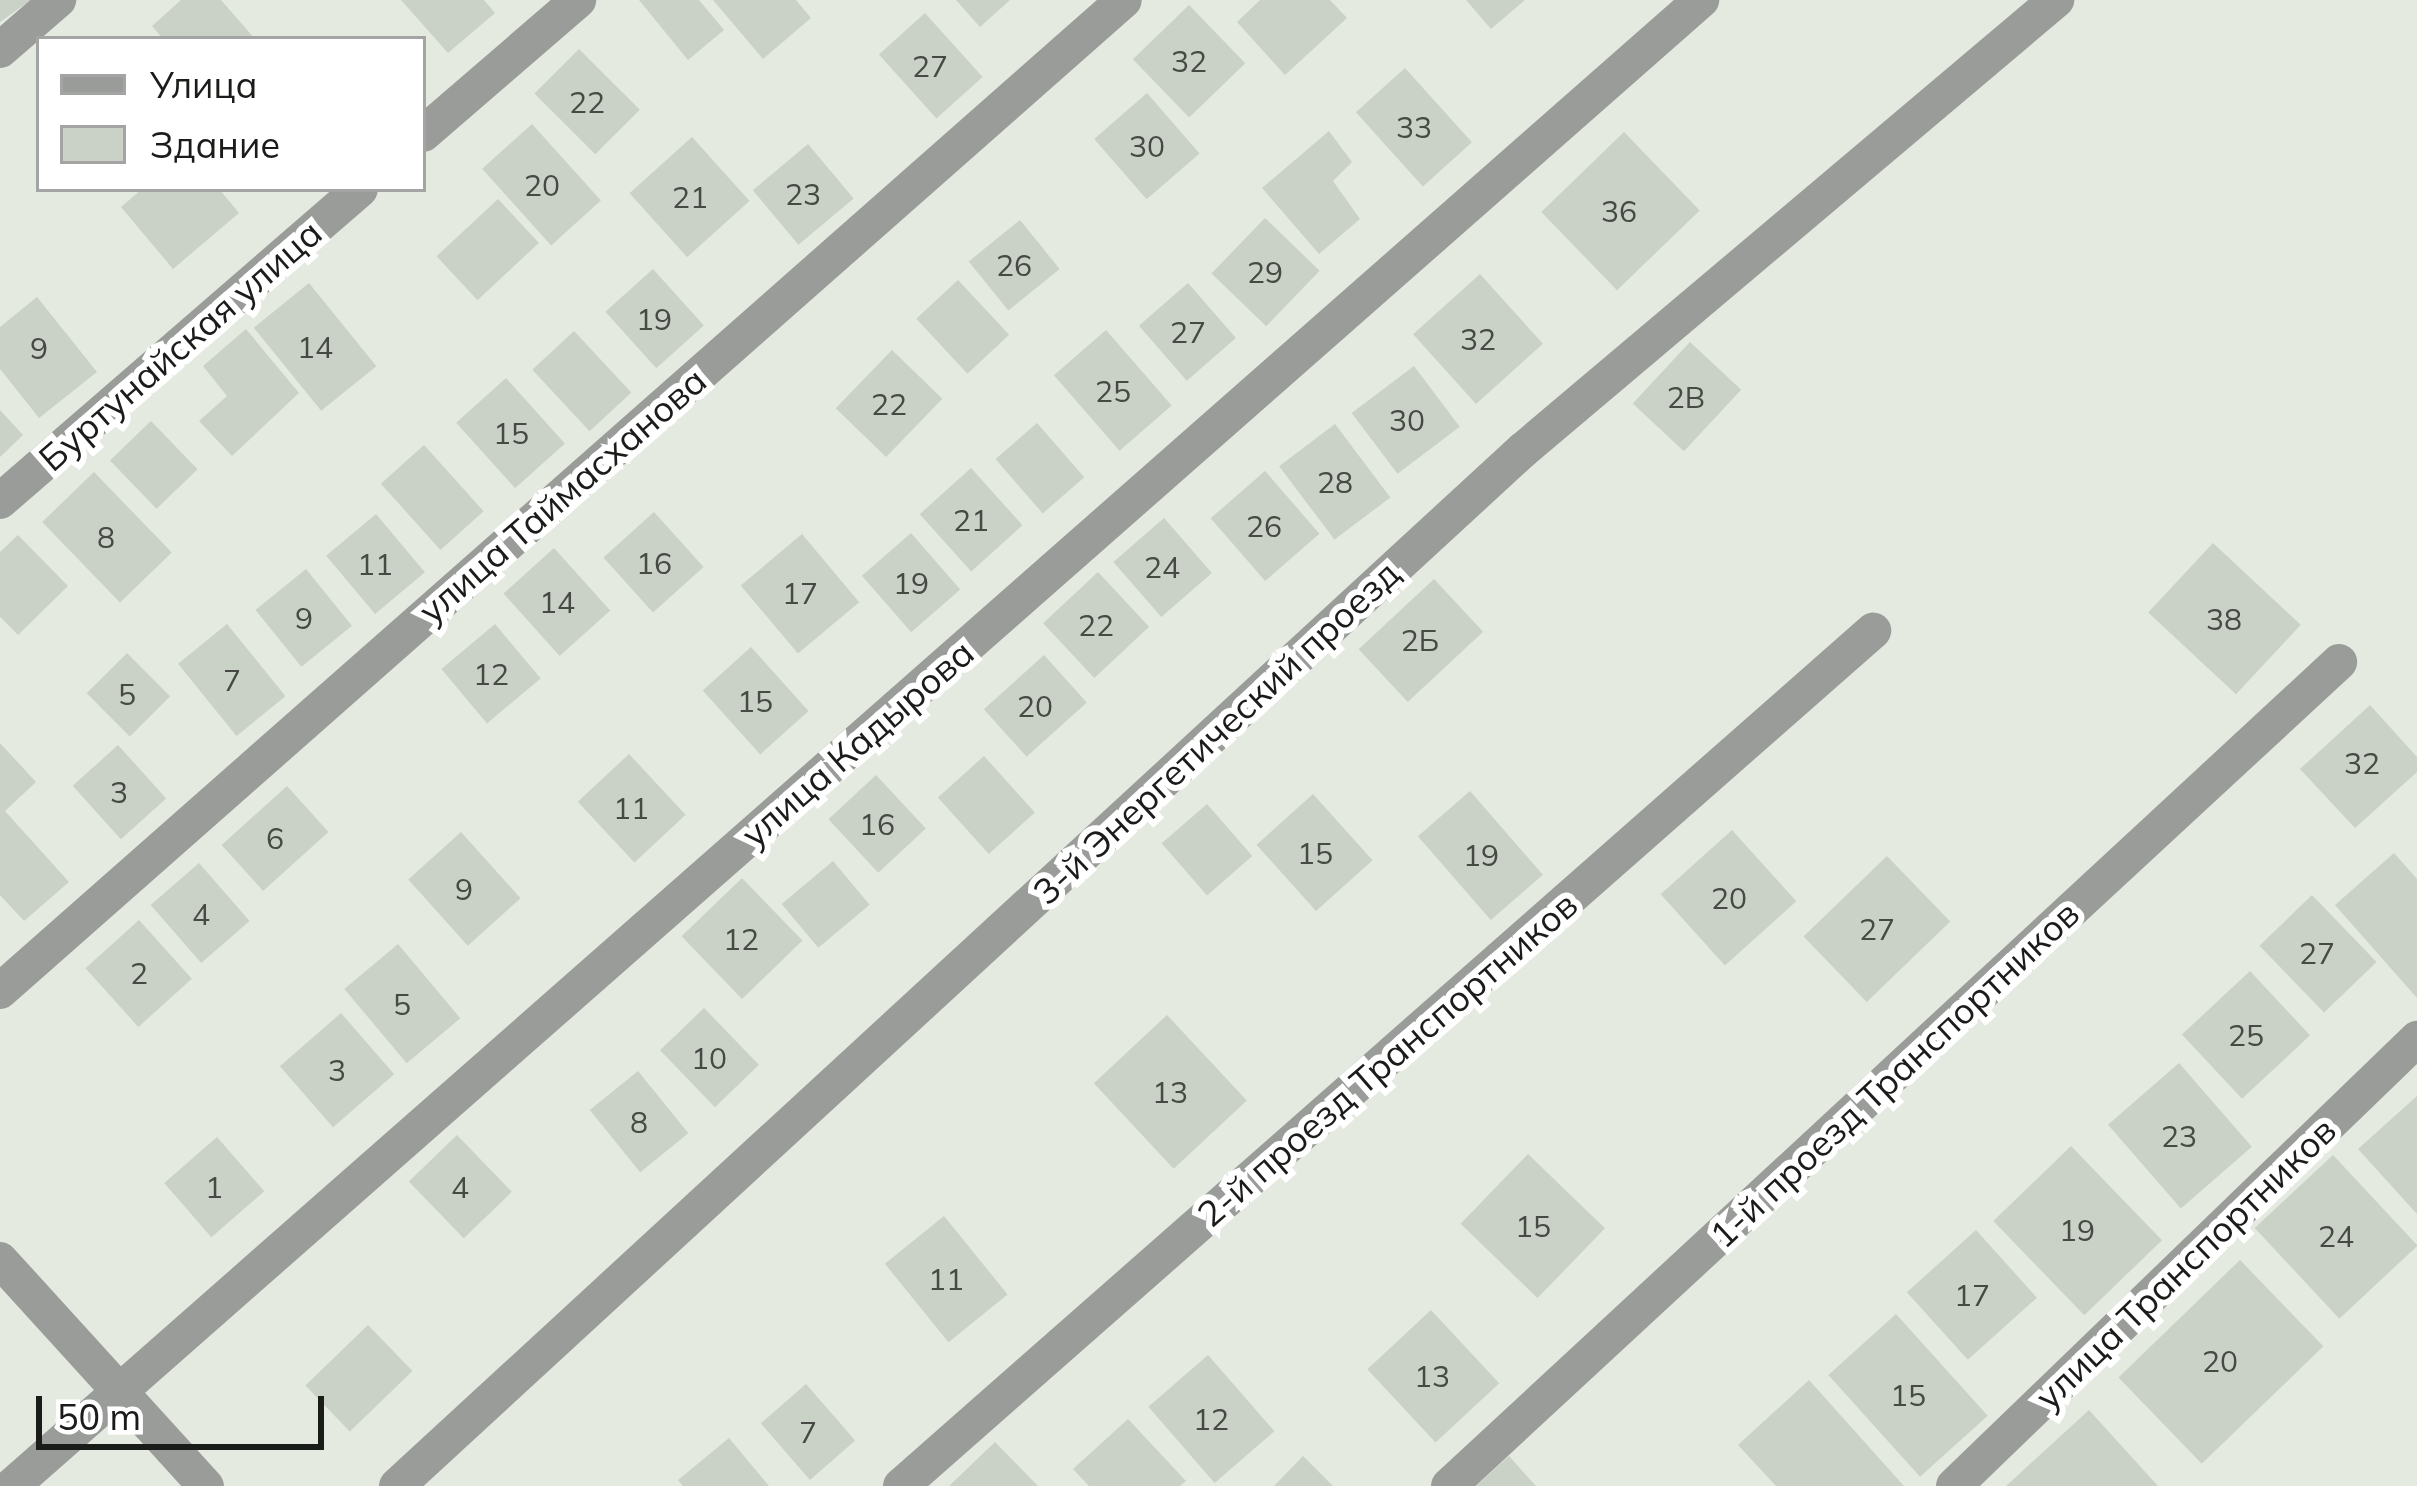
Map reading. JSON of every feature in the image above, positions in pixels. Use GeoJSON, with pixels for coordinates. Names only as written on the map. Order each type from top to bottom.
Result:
{"type":"FeatureCollection","features":[{"type":"Feature","properties":{"kind":"street"},"geometry":{"type":"LineString","coordinates":[[0,50],[58,0]]}},
{"type":"Feature","properties":{"kind":"street"},"geometry":{"type":"LineString","coordinates":[[426,131],[578,0]]}},
{"type":"Feature","properties":{"kind":"street","name":"улица Таймасханова"},"geometry":{"type":"LineString","coordinates":[[0,991],[1124,0]]}},
{"type":"Feature","properties":{"kind":"street","name":"улица Кадырова"},"geometry":{"type":"LineString","coordinates":[[12,1486],[1701,0]]}},
{"type":"Feature","properties":{"kind":"street","name":"3-й Энергетический проезд"},"geometry":{"type":"LineString","coordinates":[[397,1486],[1522,450],[2056,0]]}},
{"type":"Feature","properties":{"kind":"street","name":"Буртунайская улица"},"geometry":{"type":"LineString","coordinates":[[0,501],[357,192]]}},
{"type":"Feature","properties":{"kind":"street","name":"2-й проезд Транспортников"},"geometry":{"type":"LineString","coordinates":[[902,1486],[1874,631]]}},
{"type":"Feature","properties":{"kind":"street","name":"1-й проезд Транспортников"},"geometry":{"type":"LineString","coordinates":[[1449,1486],[2338,662]]}},
{"type":"Feature","properties":{"kind":"street","name":"улица Транспортников"},"geometry":{"type":"LineString","coordinates":[[1954,1486],[2417,1040]]}},
{"type":"Feature","properties":{"kind":"street"},"geometry":{"type":"LineString","coordinates":[[0,1260],[124,1388],[206,1486]]}},
{"type":"Feature","properties":{"kind":"building"},"geometry":{"type":"Polygon","coordinates":[[[0,0],[31,0],[0,22],[0,0]]]}},
{"type":"Feature","properties":{"kind":"building"},"geometry":{"type":"Polygon","coordinates":[[[181,0],[221,0],[252,36],[160,36],[152,26],[181,0]]]}},
{"type":"Feature","properties":{"kind":"building"},"geometry":{"type":"Polygon","coordinates":[[[401,0],[484,0],[495,13],[448,53],[401,0]]]}},
{"type":"Feature","properties":{"kind":"building"},"geometry":{"type":"Polygon","coordinates":[[[639,0],[699,0],[724,30],[688,60],[639,0]]]}},
{"type":"Feature","properties":{"kind":"building"},"geometry":{"type":"Polygon","coordinates":[[[713,0],[796,0],[811,18],[763,59],[713,0]]]}},
{"type":"Feature","properties":{"kind":"building"},"geometry":{"type":"Polygon","coordinates":[[[956,0],[1010,0],[980,27],[956,0]]]}},
{"type":"Feature","properties":{"kind":"building"},"geometry":{"type":"Polygon","coordinates":[[[1260,0],[1330,0],[1347,18],[1285,75],[1237,22],[1260,0]]]}},
{"type":"Feature","properties":{"kind":"building"},"geometry":{"type":"Polygon","coordinates":[[[1466,0],[1525,0],[1491,29],[1466,0]]]}},
{"type":"Feature","properties":{"kind":"building"},"geometry":{"type":"Polygon","coordinates":[[[1189,5],[1245,63],[1189,117],[1133,59],[1189,5]]]}},
{"type":"Feature","properties":{"kind":"building"},"geometry":{"type":"Polygon","coordinates":[[[925,13],[983,77],[936,118],[879,54],[925,13]]]}},
{"type":"Feature","properties":{"kind":"building"},"geometry":{"type":"Polygon","coordinates":[[[579,49],[640,110],[595,154],[534,94],[579,49]]]}},
{"type":"Feature","properties":{"kind":"building"},"geometry":{"type":"Polygon","coordinates":[[[1405,68],[1472,142],[1423,186],[1356,112],[1405,68]]]}},
{"type":"Feature","properties":{"kind":"building"},"geometry":{"type":"Polygon","coordinates":[[[1147,93],[1199,153],[1147,199],[1094,139],[1147,93]]]}},
{"type":"Feature","properties":{"kind":"building"},"geometry":{"type":"Polygon","coordinates":[[[532,124],[601,201],[551,245],[482,169],[532,124]]]}},
{"type":"Feature","properties":{"kind":"building"},"geometry":{"type":"Polygon","coordinates":[[[1329,131],[1352,162],[1333,181],[1360,219],[1319,254],[1262,188],[1329,131]]]}},
{"type":"Feature","properties":{"kind":"building"},"geometry":{"type":"Polygon","coordinates":[[[1624,132],[1700,210],[1617,290],[1541,212],[1624,132]]]}},
{"type":"Feature","properties":{"kind":"building"},"geometry":{"type":"Polygon","coordinates":[[[692,137],[750,201],[687,257],[630,193],[692,137]]]}},
{"type":"Feature","properties":{"kind":"building"},"geometry":{"type":"Polygon","coordinates":[[[808,144],[854,198],[798,245],[753,190],[808,144]]]}},
{"type":"Feature","properties":{"kind":"building"},"geometry":{"type":"Polygon","coordinates":[[[138,192],[222,192],[239,213],[173,269],[121,207],[138,192]]]}},
{"type":"Feature","properties":{"kind":"building"},"geometry":{"type":"Polygon","coordinates":[[[498,199],[539,243],[477,300],[437,256],[498,199]]]}},
{"type":"Feature","properties":{"kind":"building"},"geometry":{"type":"Polygon","coordinates":[[[1265,218],[1320,271],[1266,326],[1212,273],[1265,218]]]}},
{"type":"Feature","properties":{"kind":"building"},"geometry":{"type":"Polygon","coordinates":[[[1020,220],[1060,269],[1008,310],[969,262],[1020,220]]]}},
{"type":"Feature","properties":{"kind":"building"},"geometry":{"type":"Polygon","coordinates":[[[653,269],[704,325],[656,368],[605,312],[653,269]]]}},
{"type":"Feature","properties":{"kind":"building"},"geometry":{"type":"Polygon","coordinates":[[[1480,274],[1543,344],[1476,404],[1413,334],[1480,274]]]}},
{"type":"Feature","properties":{"kind":"building"},"geometry":{"type":"Polygon","coordinates":[[[958,280],[1009,335],[967,374],[916,319],[958,280]]]}},
{"type":"Feature","properties":{"kind":"building"},"geometry":{"type":"Polygon","coordinates":[[[309,283],[376,366],[321,411],[254,328],[309,283]]]}},
{"type":"Feature","properties":{"kind":"building"},"geometry":{"type":"Polygon","coordinates":[[[1188,283],[1236,338],[1187,381],[1139,326],[1188,283]]]}},
{"type":"Feature","properties":{"kind":"building"},"geometry":{"type":"Polygon","coordinates":[[[37,297],[97,372],[39,418],[0,369],[0,327],[37,297]]]}},
{"type":"Feature","properties":{"kind":"building"},"geometry":{"type":"Polygon","coordinates":[[[246,329],[299,393],[232,456],[199,421],[227,396],[203,366],[246,329]]]}},
{"type":"Feature","properties":{"kind":"building"},"geometry":{"type":"Polygon","coordinates":[[[1106,330],[1172,405],[1120,451],[1054,375],[1106,330]]]}},
{"type":"Feature","properties":{"kind":"building"},"geometry":{"type":"Polygon","coordinates":[[[574,331],[631,392],[590,431],[532,370],[574,331]]]}},
{"type":"Feature","properties":{"kind":"building"},"geometry":{"type":"Polygon","coordinates":[[[1690,342],[1741,390],[1684,451],[1633,403],[1690,342]]]}},
{"type":"Feature","properties":{"kind":"building"},"geometry":{"type":"Polygon","coordinates":[[[892,350],[942,399],[886,457],[836,408],[892,350]]]}},
{"type":"Feature","properties":{"kind":"building"},"geometry":{"type":"Polygon","coordinates":[[[1414,366],[1460,427],[1397,474],[1352,413],[1414,366]]]}},
{"type":"Feature","properties":{"kind":"building"},"geometry":{"type":"Polygon","coordinates":[[[506,378],[565,443],[515,488],[456,423],[506,378]]]}},
{"type":"Feature","properties":{"kind":"building"},"geometry":{"type":"Polygon","coordinates":[[[0,410],[23,435],[0,457],[0,410]]]}},
{"type":"Feature","properties":{"kind":"building"},"geometry":{"type":"Polygon","coordinates":[[[151,421],[198,469],[157,509],[110,461],[151,421]]]}},
{"type":"Feature","properties":{"kind":"building"},"geometry":{"type":"Polygon","coordinates":[[[1037,423],[1084,477],[1043,513],[995,459],[1037,423]]]}},
{"type":"Feature","properties":{"kind":"building"},"geometry":{"type":"Polygon","coordinates":[[[1335,424],[1390,497],[1334,540],[1279,466],[1335,424]]]}},
{"type":"Feature","properties":{"kind":"building"},"geometry":{"type":"Polygon","coordinates":[[[424,445],[484,511],[440,550],[381,484],[424,445]]]}},
{"type":"Feature","properties":{"kind":"building"},"geometry":{"type":"Polygon","coordinates":[[[971,468],[1023,525],[971,571],[920,514],[971,468]]]}},
{"type":"Feature","properties":{"kind":"building"},"geometry":{"type":"Polygon","coordinates":[[[1265,471],[1319,534],[1265,581],[1211,518],[1265,471]]]}},
{"type":"Feature","properties":{"kind":"building"},"geometry":{"type":"Polygon","coordinates":[[[94,472],[172,553],[120,603],[42,522],[94,472]]]}},
{"type":"Feature","properties":{"kind":"building"},"geometry":{"type":"Polygon","coordinates":[[[654,512],[704,567],[653,612],[603,558],[654,512]]]}},
{"type":"Feature","properties":{"kind":"building"},"geometry":{"type":"Polygon","coordinates":[[[376,514],[425,572],[375,614],[326,556],[376,514]]]}},
{"type":"Feature","properties":{"kind":"building"},"geometry":{"type":"Polygon","coordinates":[[[1164,518],[1212,573],[1161,617],[1113,562],[1164,518]]]}},
{"type":"Feature","properties":{"kind":"building"},"geometry":{"type":"Polygon","coordinates":[[[911,533],[960,590],[911,632],[862,576],[911,533]]]}},
{"type":"Feature","properties":{"kind":"building"},"geometry":{"type":"Polygon","coordinates":[[[802,534],[859,602],[798,654],[741,585],[802,534]]]}},
{"type":"Feature","properties":{"kind":"building"},"geometry":{"type":"Polygon","coordinates":[[[18,535],[68,586],[18,635],[0,617],[0,552],[18,535]]]}},
{"type":"Feature","properties":{"kind":"building"},"geometry":{"type":"Polygon","coordinates":[[[2213,543],[2301,625],[2236,694],[2148,612],[2213,543]]]}},
{"type":"Feature","properties":{"kind":"building"},"geometry":{"type":"Polygon","coordinates":[[[554,548],[610,610],[560,656],[503,594],[554,548]]]}},
{"type":"Feature","properties":{"kind":"building"},"geometry":{"type":"Polygon","coordinates":[[[306,569],[352,626],[301,667],[255,610],[306,569]]]}},
{"type":"Feature","properties":{"kind":"building"},"geometry":{"type":"Polygon","coordinates":[[[1098,572],[1149,627],[1094,678],[1043,623],[1098,572]]]}},
{"type":"Feature","properties":{"kind":"building"},"geometry":{"type":"Polygon","coordinates":[[[1434,579],[1483,632],[1408,702],[1359,649],[1434,579]]]}},
{"type":"Feature","properties":{"kind":"building"},"geometry":{"type":"Polygon","coordinates":[[[227,624],[286,696],[237,736],[178,664],[227,624]]]}},
{"type":"Feature","properties":{"kind":"building"},"geometry":{"type":"Polygon","coordinates":[[[495,624],[541,678],[487,723],[441,669],[495,624]]]}},
{"type":"Feature","properties":{"kind":"building"},"geometry":{"type":"Polygon","coordinates":[[[751,647],[809,711],[760,754],[703,690],[751,647]]]}},
{"type":"Feature","properties":{"kind":"building"},"geometry":{"type":"Polygon","coordinates":[[[127,653],[170,696],[130,736],[87,693],[127,653]]]}},
{"type":"Feature","properties":{"kind":"building"},"geometry":{"type":"Polygon","coordinates":[[[1044,655],[1087,703],[1027,757],[984,709],[1044,655]]]}},
{"type":"Feature","properties":{"kind":"building"},"geometry":{"type":"Polygon","coordinates":[[[2370,705],[2417,757],[2417,772],[2355,828],[2300,769],[2370,705]]]}},
{"type":"Feature","properties":{"kind":"building"},"geometry":{"type":"Polygon","coordinates":[[[0,743],[36,782],[5,811],[69,882],[24,921],[0,895],[0,743]]]}},
{"type":"Feature","properties":{"kind":"building"},"geometry":{"type":"Polygon","coordinates":[[[118,745],[166,799],[121,839],[73,786],[118,745]]]}},
{"type":"Feature","properties":{"kind":"building"},"geometry":{"type":"Polygon","coordinates":[[[629,754],[686,815],[634,862],[578,802],[629,754]]]}},
{"type":"Feature","properties":{"kind":"building"},"geometry":{"type":"Polygon","coordinates":[[[984,756],[1035,812],[989,854],[938,797],[984,756]]]}},
{"type":"Feature","properties":{"kind":"building"},"geometry":{"type":"Polygon","coordinates":[[[876,775],[926,828],[878,873],[828,819],[876,775]]]}},
{"type":"Feature","properties":{"kind":"building"},"geometry":{"type":"Polygon","coordinates":[[[287,786],[328,832],[263,891],[222,845],[287,786]]]}},
{"type":"Feature","properties":{"kind":"building"},"geometry":{"type":"Polygon","coordinates":[[[1470,791],[1543,875],[1491,920],[1418,836],[1470,791]]]}},
{"type":"Feature","properties":{"kind":"building"},"geometry":{"type":"Polygon","coordinates":[[[1313,794],[1373,860],[1316,911],[1257,845],[1313,794]]]}},
{"type":"Feature","properties":{"kind":"building"},"geometry":{"type":"Polygon","coordinates":[[[1207,804],[1252,856],[1207,895],[1162,843],[1207,804]]]}},
{"type":"Feature","properties":{"kind":"building"},"geometry":{"type":"Polygon","coordinates":[[[1732,830],[1796,901],[1725,966],[1661,894],[1732,830]]]}},
{"type":"Feature","properties":{"kind":"building"},"geometry":{"type":"Polygon","coordinates":[[[461,832],[521,898],[468,946],[408,880],[461,832]]]}},
{"type":"Feature","properties":{"kind":"building"},"geometry":{"type":"Polygon","coordinates":[[[2394,853],[2417,879],[2417,998],[2335,905],[2394,853]]]}},
{"type":"Feature","properties":{"kind":"building"},"geometry":{"type":"Polygon","coordinates":[[[1887,856],[1950,921],[1867,1002],[1804,937],[1887,856]]]}},
{"type":"Feature","properties":{"kind":"building"},"geometry":{"type":"Polygon","coordinates":[[[833,861],[870,905],[818,948],[782,904],[833,861]]]}},
{"type":"Feature","properties":{"kind":"building"},"geometry":{"type":"Polygon","coordinates":[[[199,863],[250,921],[201,963],[151,905],[199,863]]]}},
{"type":"Feature","properties":{"kind":"building"},"geometry":{"type":"Polygon","coordinates":[[[742,878],[802,941],[742,999],[682,936],[742,878]]]}},
{"type":"Feature","properties":{"kind":"building"},"geometry":{"type":"Polygon","coordinates":[[[2312,895],[2377,962],[2324,1013],[2259,946],[2312,895]]]}},
{"type":"Feature","properties":{"kind":"building"},"geometry":{"type":"Polygon","coordinates":[[[139,920],[192,979],[138,1027],[85,968],[139,920]]]}},
{"type":"Feature","properties":{"kind":"building"},"geometry":{"type":"Polygon","coordinates":[[[398,944],[460,1018],[407,1063],[344,989],[398,944]]]}},
{"type":"Feature","properties":{"kind":"building"},"geometry":{"type":"Polygon","coordinates":[[[2250,971],[2310,1035],[2242,1099],[2182,1034],[2250,971]]]}},
{"type":"Feature","properties":{"kind":"building"},"geometry":{"type":"Polygon","coordinates":[[[704,1008],[759,1065],[715,1107],[660,1050],[704,1008]]]}},
{"type":"Feature","properties":{"kind":"building"},"geometry":{"type":"Polygon","coordinates":[[[341,1013],[394,1074],[333,1127],[280,1066],[341,1013]]]}},
{"type":"Feature","properties":{"kind":"building"},"geometry":{"type":"Polygon","coordinates":[[[1167,1015],[1247,1101],[1174,1169],[1094,1083],[1167,1015]]]}},
{"type":"Feature","properties":{"kind":"building"},"geometry":{"type":"Polygon","coordinates":[[[2179,1063],[2252,1147],[2181,1208],[2108,1125],[2179,1063]]]}},
{"type":"Feature","properties":{"kind":"building"},"geometry":{"type":"Polygon","coordinates":[[[638,1071],[688,1133],[640,1172],[590,1110],[638,1071]]]}},
{"type":"Feature","properties":{"kind":"building"},"geometry":{"type":"Polygon","coordinates":[[[2417,1096],[2417,1214],[2358,1149],[2417,1096]]]}},
{"type":"Feature","properties":{"kind":"building"},"geometry":{"type":"Polygon","coordinates":[[[457,1135],[512,1192],[464,1238],[409,1182],[457,1135]]]}},
{"type":"Feature","properties":{"kind":"building"},"geometry":{"type":"Polygon","coordinates":[[[217,1137],[264,1191],[211,1237],[164,1183],[217,1137]]]}},
{"type":"Feature","properties":{"kind":"building"},"geometry":{"type":"Polygon","coordinates":[[[2071,1146],[2162,1240],[2084,1315],[1993,1221],[2071,1146]]]}},
{"type":"Feature","properties":{"kind":"building"},"geometry":{"type":"Polygon","coordinates":[[[1528,1154],[1605,1228],[1538,1298],[1461,1224],[1528,1154]]]}},
{"type":"Feature","properties":{"kind":"building"},"geometry":{"type":"Polygon","coordinates":[[[2333,1155],[2417,1245],[2339,1319],[2255,1228],[2333,1155]]]}},
{"type":"Feature","properties":{"kind":"building"},"geometry":{"type":"Polygon","coordinates":[[[944,1216],[1008,1294],[948,1342],[885,1264],[944,1216]]]}},
{"type":"Feature","properties":{"kind":"building"},"geometry":{"type":"Polygon","coordinates":[[[1976,1230],[2037,1298],[1968,1360],[1907,1292],[1976,1230]]]}},
{"type":"Feature","properties":{"kind":"building"},"geometry":{"type":"Polygon","coordinates":[[[2240,1260],[2323,1346],[2202,1464],[2118,1377],[2240,1260]]]}},
{"type":"Feature","properties":{"kind":"building"},"geometry":{"type":"Polygon","coordinates":[[[1431,1310],[1499,1383],[1436,1442],[1367,1369],[1431,1310]]]}},
{"type":"Feature","properties":{"kind":"building"},"geometry":{"type":"Polygon","coordinates":[[[1896,1314],[1988,1416],[1920,1477],[1828,1375],[1896,1314]]]}},
{"type":"Feature","properties":{"kind":"building"},"geometry":{"type":"Polygon","coordinates":[[[368,1325],[412,1371],[350,1431],[305,1385],[368,1325]]]}},
{"type":"Feature","properties":{"kind":"building"},"geometry":{"type":"Polygon","coordinates":[[[1208,1355],[1274,1431],[1215,1483],[1148,1407],[1208,1355]]]}},
{"type":"Feature","properties":{"kind":"building"},"geometry":{"type":"Polygon","coordinates":[[[1809,1380],[1904,1486],[1776,1486],[1738,1445],[1809,1380]]]}},
{"type":"Feature","properties":{"kind":"building"},"geometry":{"type":"Polygon","coordinates":[[[806,1384],[855,1441],[810,1480],[761,1423],[806,1384]]]}},
{"type":"Feature","properties":{"kind":"building"},"geometry":{"type":"Polygon","coordinates":[[[2089,1410],[2158,1486],[2006,1486],[2089,1410]]]}},
{"type":"Feature","properties":{"kind":"building"},"geometry":{"type":"Polygon","coordinates":[[[1128,1419],[1186,1481],[1180,1486],[1089,1486],[1073,1469],[1128,1419]]]}},
{"type":"Feature","properties":{"kind":"building"},"geometry":{"type":"Polygon","coordinates":[[[729,1438],[769,1486],[683,1486],[678,1480],[729,1438]]]}},
{"type":"Feature","properties":{"kind":"building"},"geometry":{"type":"Polygon","coordinates":[[[995,1442],[1038,1486],[949,1486],[995,1442]]]}},
{"type":"Feature","properties":{"kind":"building"},"geometry":{"type":"Polygon","coordinates":[[[1303,1456],[1333,1486],[1274,1486],[1303,1456]]]}},
{"type":"Feature","properties":{"kind":"building"},"geometry":{"type":"Polygon","coordinates":[[[1509,1456],[1536,1486],[1476,1486],[1509,1456]]]}}]}
